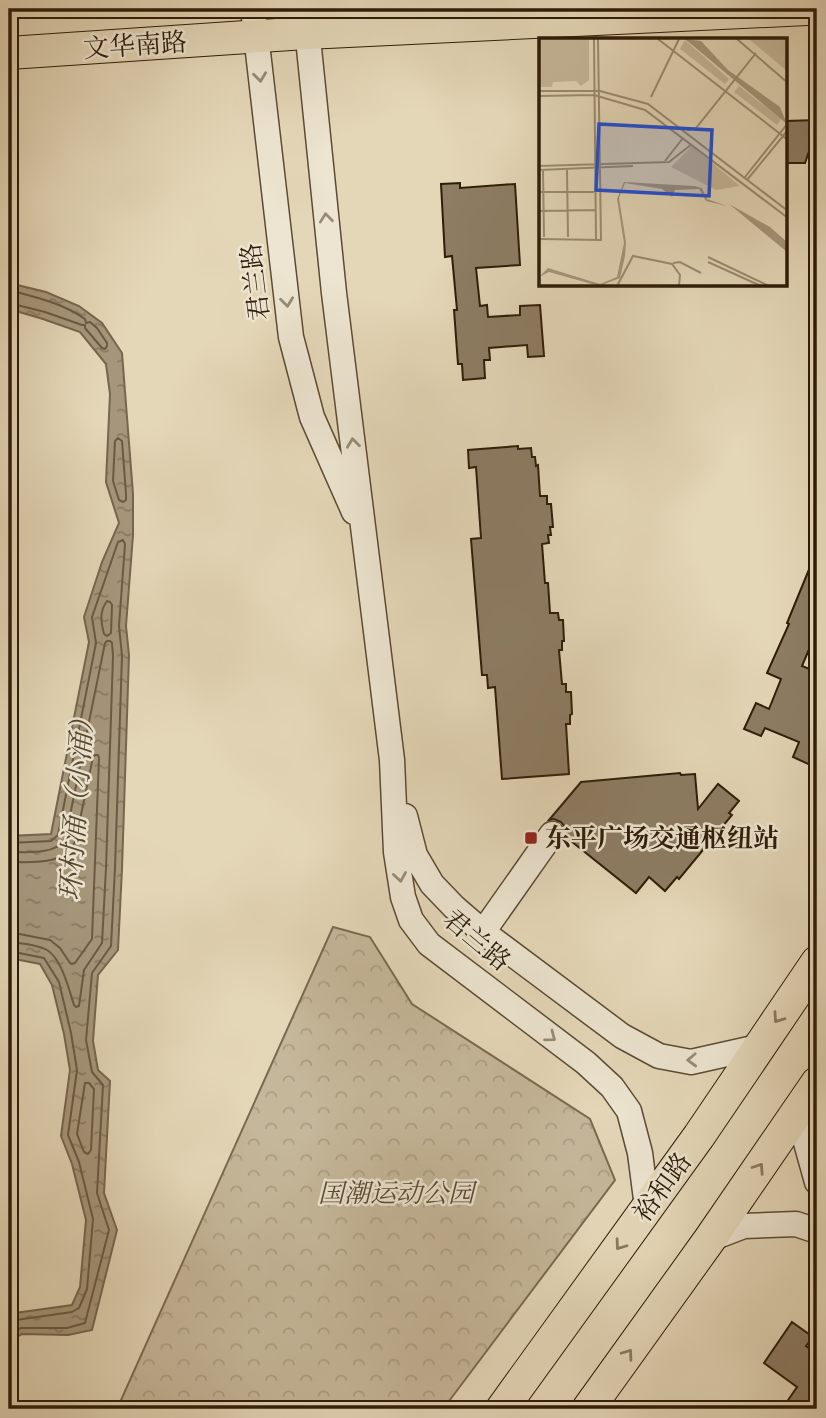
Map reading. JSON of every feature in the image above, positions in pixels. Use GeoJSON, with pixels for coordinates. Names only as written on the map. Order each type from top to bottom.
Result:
{"type":"FeatureCollection","features":[{"type":"Feature","properties":{"kind":"main road","name":"文华南路"},"geometry":{"type":"LineString","coordinates":[[9,53],[254,22],[807,9]]}},
{"type":"Feature","properties":{"kind":"main road","name":"裕和路"},"geometry":{"type":"LineString","coordinates":[[502,1409],[699,1136],[817,962]]}},
{"type":"Feature","properties":{"kind":"main road"},"geometry":{"type":"LineString","coordinates":[[588,1409],[811,1092]]}},
{"type":"Feature","properties":{"kind":"street","name":"君兰路"},"geometry":{"type":"LineString","coordinates":[[306,21],[334,293],[392,760],[396,852],[403,897],[411,920],[429,944],[586,1063],[612,1087],[629,1111],[640,1153],[647,1207]]}},
{"type":"Feature","properties":{"kind":"street","name":"君兰路"},"geometry":{"type":"LineString","coordinates":[[254,22],[291,337],[312,417],[365,536]]}},
{"type":"Feature","properties":{"kind":"street"},"geometry":{"type":"LineString","coordinates":[[392,760],[415,855],[432,884],[484,932],[622,1036],[659,1056],[691,1062],[758,1047]]}},
{"type":"Feature","properties":{"kind":"street"},"geometry":{"type":"LineString","coordinates":[[484,932],[552,834]]}},
{"type":"Feature","properties":{"kind":"street"},"geometry":{"type":"LineString","coordinates":[[811,1092],[805,1139],[817,1182]]}},
{"type":"Feature","properties":{"kind":"street"},"geometry":{"type":"LineString","coordinates":[[710,1239],[744,1226],[796,1224],[817,1231]]}},
{"type":"Feature","properties":{"kind":"green space","name":"国潮运动公园"},"geometry":{"type":"Polygon","coordinates":[[[333,927],[370,937],[412,1004],[590,1119],[615,1180],[443,1409],[117,1409],[333,927]]]}},
{"type":"Feature","properties":{"kind":"water","name":"环村涌（小涌）"},"geometry":{"type":"Polygon","coordinates":[[[9,283],[46,292],[79,306],[102,323],[122,353],[133,494],[133,535],[126,626],[129,655],[118,950],[98,975],[93,1041],[98,1070],[110,1081],[104,1193],[117,1230],[92,1330],[68,1335],[22,1334],[9,1342],[9,1315],[72,1305],[80,1287],[86,1220],[72,1164],[61,1136],[70,1070],[52,985],[40,964],[9,958],[9,836],[51,834],[89,642],[84,617],[102,562],[119,523],[106,482],[110,394],[106,364],[80,332],[9,309],[9,283]]]}},
{"type":"Feature","properties":{"kind":"building"},"geometry":{"type":"Polygon","coordinates":[[[817,120],[817,128],[805,163],[788,163],[788,121],[817,120]]]}},
{"type":"Feature","properties":{"kind":"building"},"geometry":{"type":"Polygon","coordinates":[[[460,183],[460,188],[515,184],[520,265],[476,268],[480,306],[487,305],[488,317],[520,315],[520,306],[540,305],[544,356],[528,357],[527,345],[489,348],[490,360],[484,360],[485,378],[463,380],[462,364],[458,364],[452,256],[445,257],[441,184],[460,183]]]}},
{"type":"Feature","properties":{"kind":"building"},"geometry":{"type":"Polygon","coordinates":[[[518,446],[518,449],[531,448],[532,457],[535,457],[536,466],[538,465],[540,496],[547,496],[547,504],[551,504],[553,527],[550,527],[551,535],[548,535],[549,543],[542,544],[545,583],[548,583],[550,613],[558,613],[559,620],[563,620],[564,641],[562,650],[559,650],[562,684],[566,684],[566,692],[571,692],[572,714],[570,724],[566,724],[569,774],[502,779],[495,687],[488,688],[487,675],[482,675],[471,539],[481,538],[476,467],[469,468],[468,450],[518,446]]]}},
{"type":"Feature","properties":{"kind":"building"},"geometry":{"type":"Polygon","coordinates":[[[817,550],[817,624],[802,666],[817,672],[817,768],[793,757],[799,742],[765,728],[761,736],[744,729],[756,703],[769,709],[781,679],[767,673],[817,550]]]}},
{"type":"Feature","properties":{"kind":"building"},"geometry":{"type":"Polygon","coordinates":[[[695,774],[698,809],[718,784],[739,801],[729,813],[732,815],[679,879],[677,877],[665,891],[649,877],[636,893],[566,837],[566,828],[561,822],[549,820],[581,782],[695,774]]]}},
{"type":"Feature","properties":{"kind":"building"},"geometry":{"type":"Polygon","coordinates":[[[792,1322],[813,1337],[806,1346],[817,1354],[817,1409],[782,1409],[797,1387],[764,1363],[792,1322]]]}},
{"type":"Feature","properties":{"kind":"place","name":"东平广场交通枢纽站"},"geometry":{"type":"Point","coordinates":[531,838]}}]}
